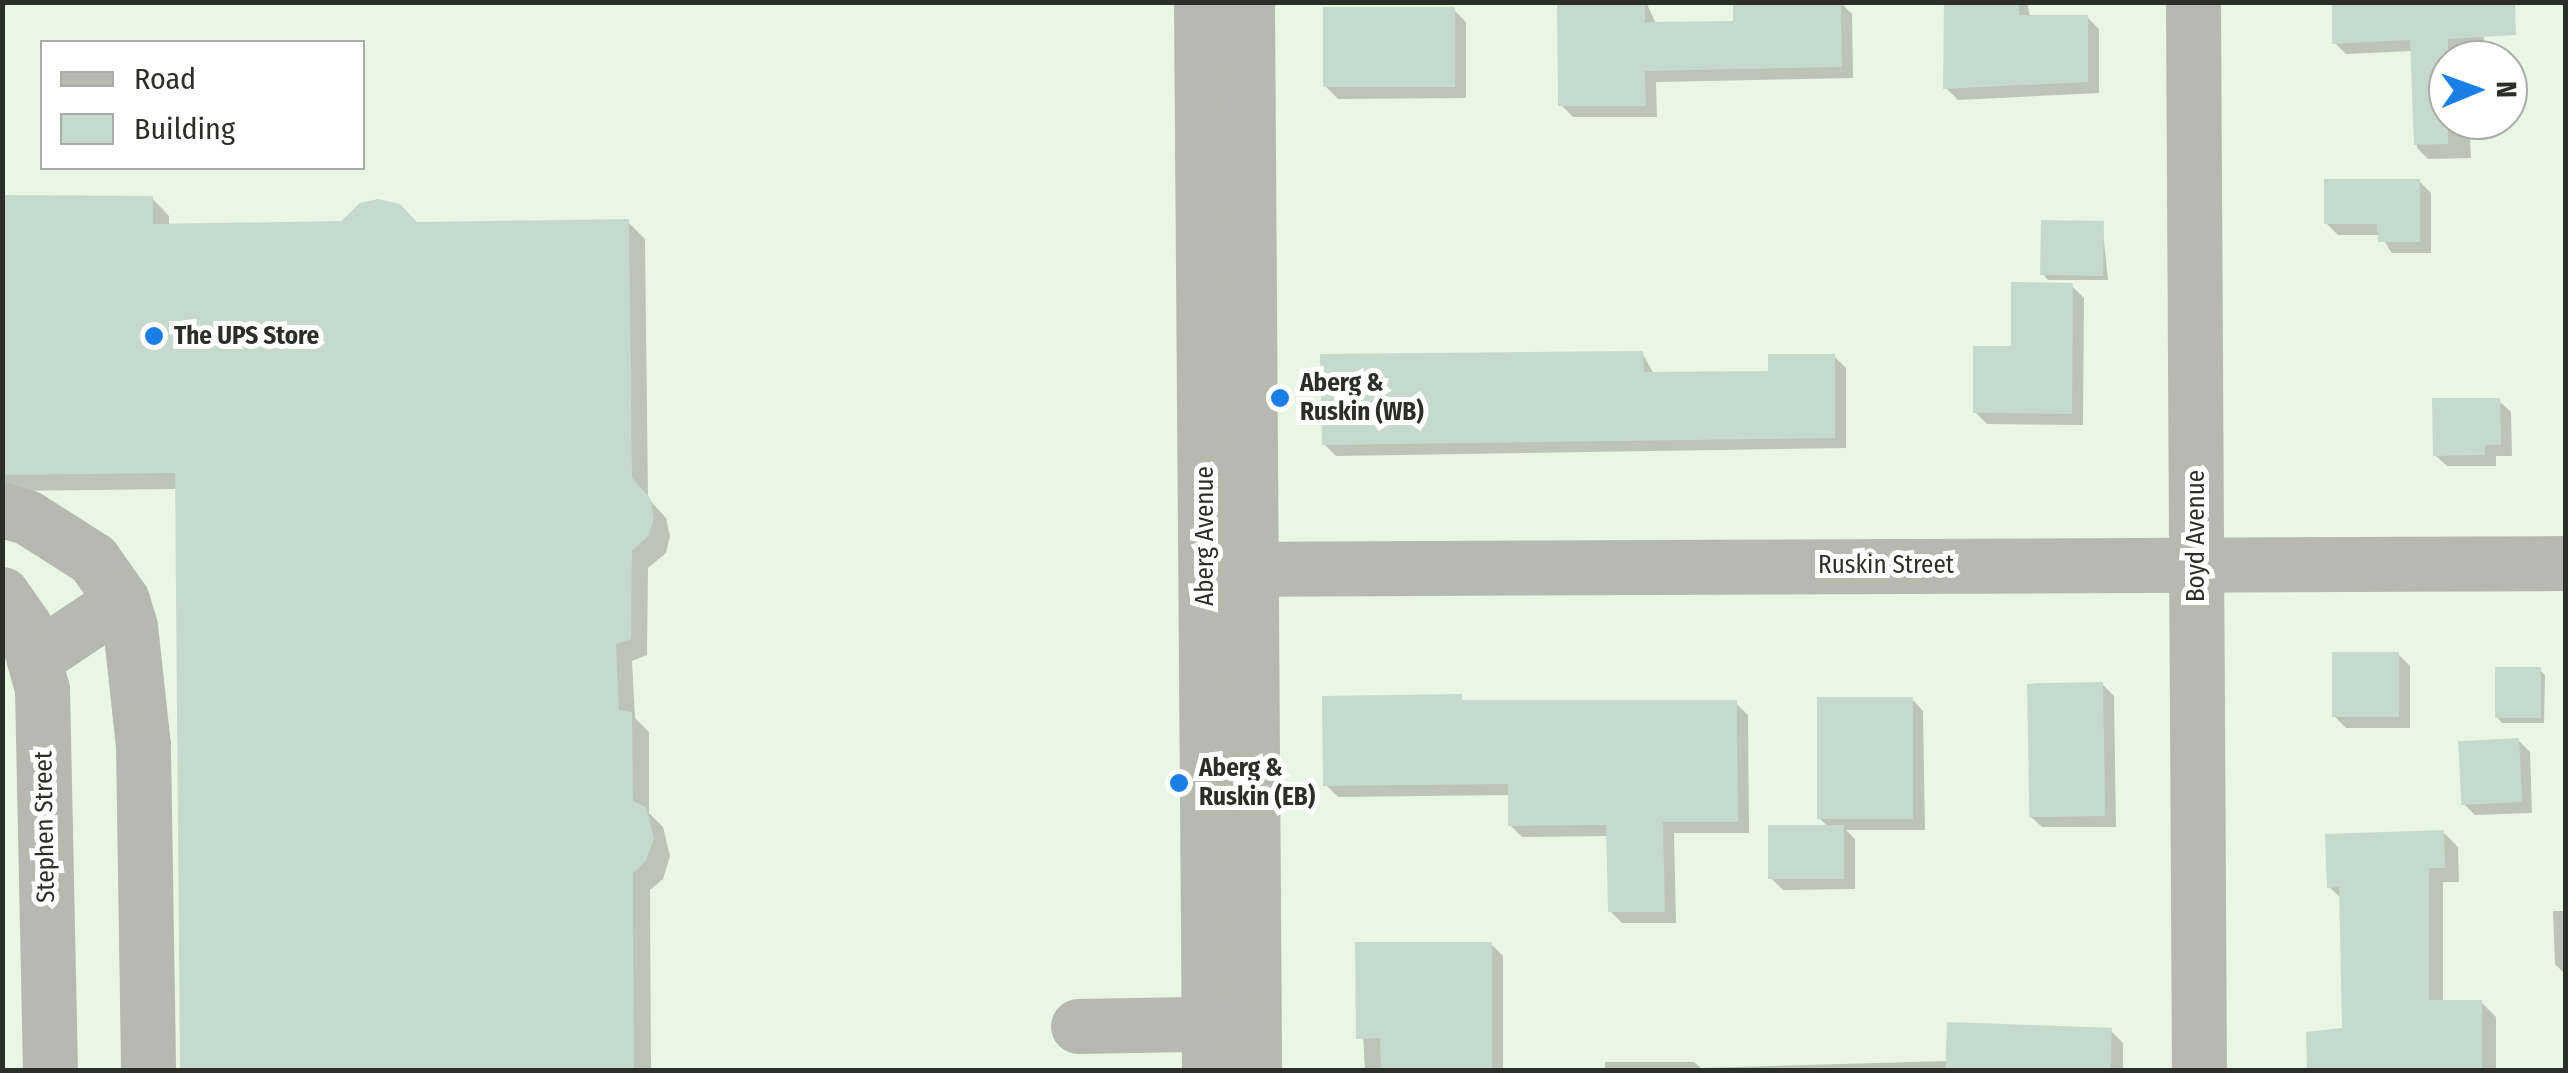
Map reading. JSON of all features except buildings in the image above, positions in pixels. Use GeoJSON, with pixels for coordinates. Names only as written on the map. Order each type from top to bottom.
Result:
{"type":"FeatureCollection","features":[{"type":"Feature","properties":{"kind":"street","name":"Aberg Avenue"},"geometry":{"type":"LineString","coordinates":[[1201,2],[1228,568],[1231,1047]]}},
{"type":"Feature","properties":{"kind":"street","name":"Aberg Avenue"},"geometry":{"type":"LineString","coordinates":[[1228,568],[1248,2]]}},
{"type":"Feature","properties":{"kind":"street","name":"Boyd Avenue"},"geometry":{"type":"LineString","coordinates":[[2193,2],[2199,1070]]}},
{"type":"Feature","properties":{"kind":"street"},"geometry":{"type":"LineString","coordinates":[[2,510],[27,517],[93,560],[122,600],[140,673],[148,1070]]}},
{"type":"Feature","properties":{"kind":"street","name":"Ruskin Street"},"geometry":{"type":"LineString","coordinates":[[1228,568],[2566,564]]}},
{"type":"Feature","properties":{"kind":"street","name":"Stephen Street"},"geometry":{"type":"LineString","coordinates":[[2,594],[36,657],[50,1070]]}},
{"type":"Feature","properties":{"kind":"street"},"geometry":{"type":"LineString","coordinates":[[36,657],[122,600]]}},
{"type":"Feature","properties":{"kind":"street"},"geometry":{"type":"LineString","coordinates":[[1078,1026],[1231,1047]]}},
{"type":"Feature","properties":{"kind":"place","name":"The UPS Store"},"geometry":{"type":"Point","coordinates":[154,336]}},
{"type":"Feature","properties":{"kind":"place","name":"Aberg & Ruskin (WB)"},"geometry":{"type":"Point","coordinates":[1280,398]}},
{"type":"Feature","properties":{"kind":"place","name":"Aberg & Ruskin (EB)"},"geometry":{"type":"Point","coordinates":[1179,783]}}]}
